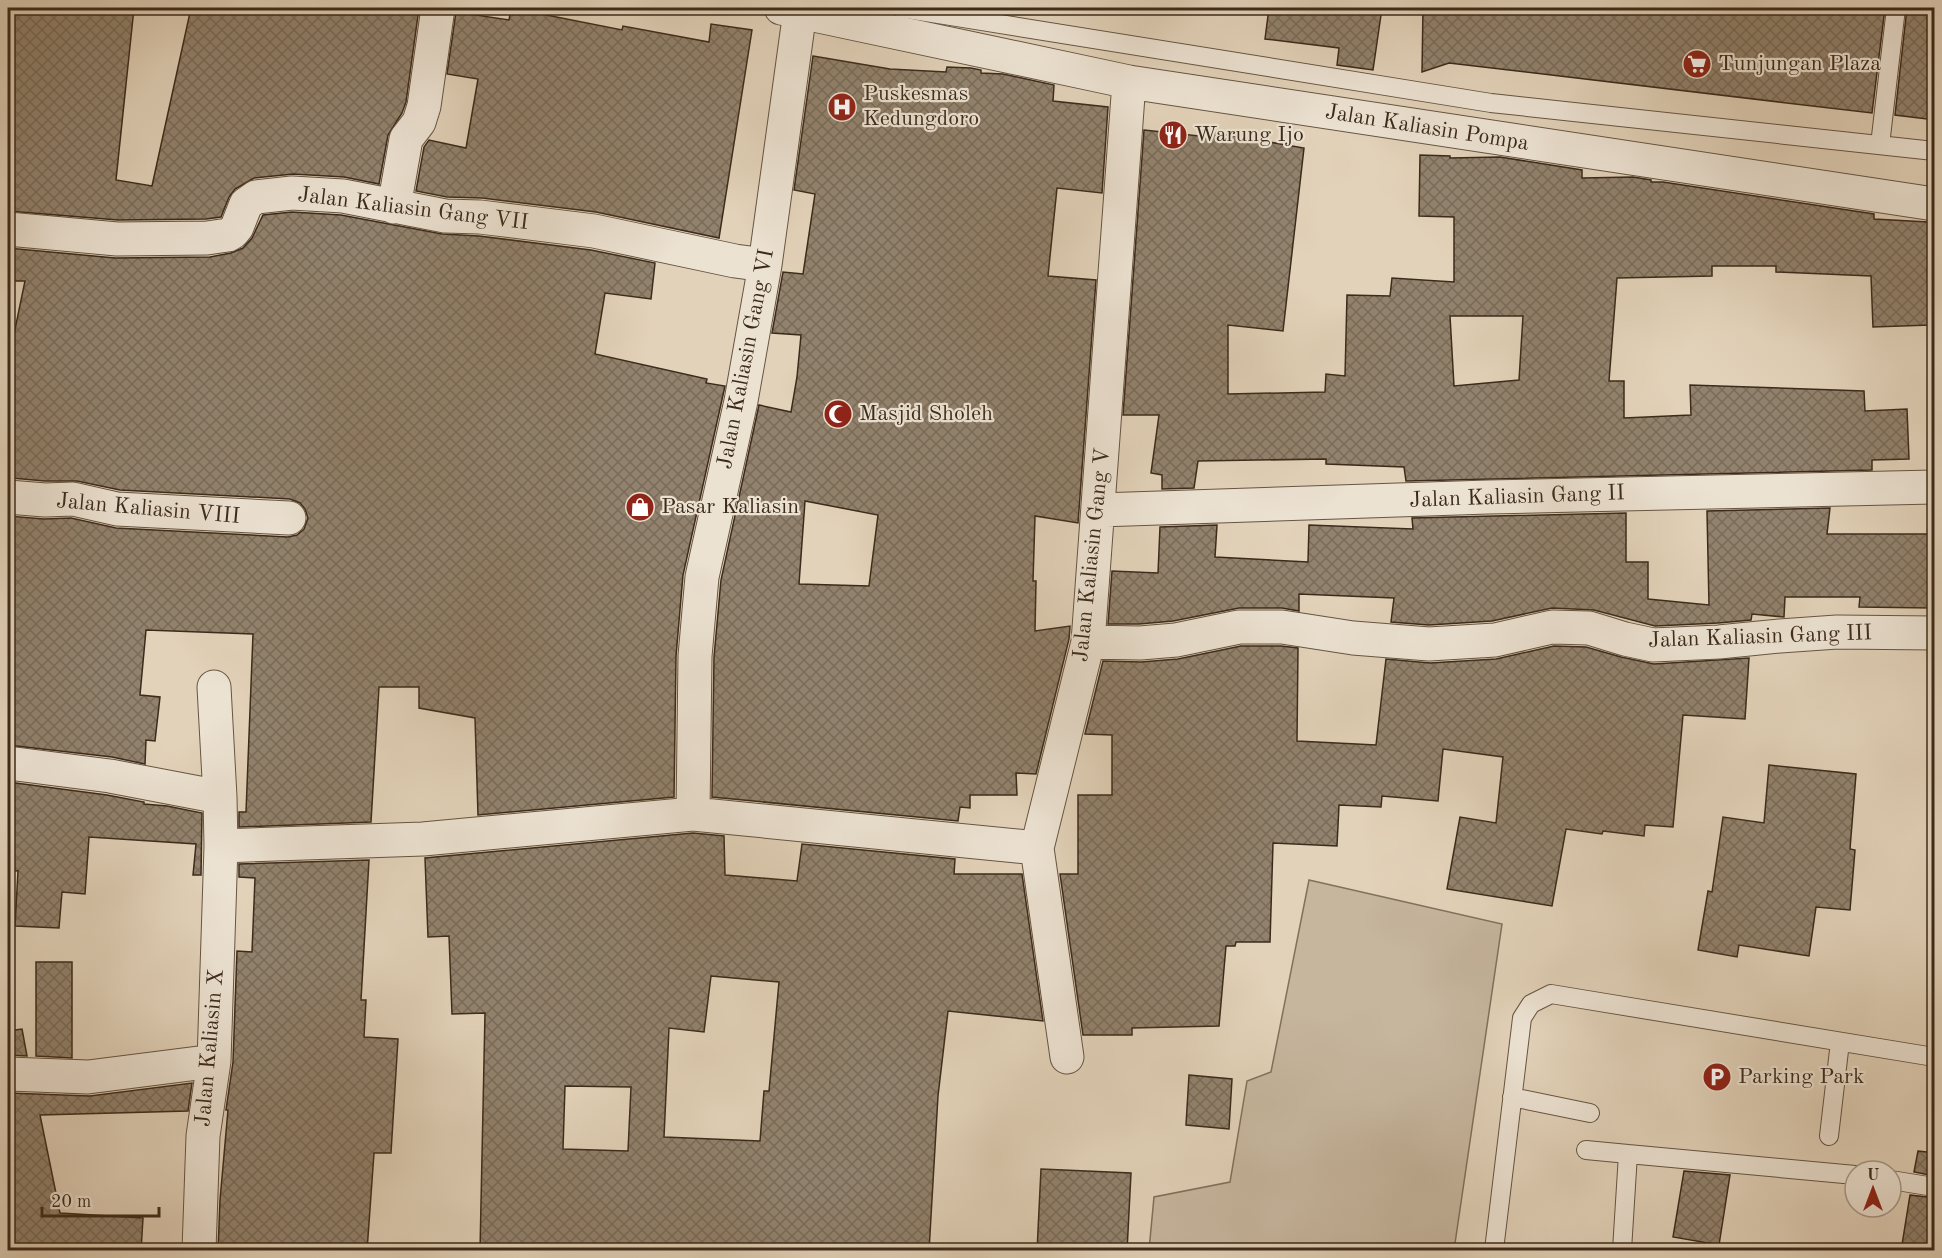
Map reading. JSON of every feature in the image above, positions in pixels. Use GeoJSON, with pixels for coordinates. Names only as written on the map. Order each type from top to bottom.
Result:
{"type":"FeatureCollection","features":[{"type":"Feature","properties":{"kind":"street"},"geometry":{"type":"LineString","coordinates":[[394,207],[406,139],[419,122],[424,106],[438,8]]}},
{"type":"Feature","properties":{"kind":"street","name":"Jalan Kaliasin Pompa"},"geometry":{"type":"LineString","coordinates":[[790,9],[1129,82],[1935,204]]}},
{"type":"Feature","properties":{"kind":"street","name":"Jalan Kaliasin Gang VI"},"geometry":{"type":"LineString","coordinates":[[693,814],[695,656],[702,577],[741,401],[765,265],[790,9]]}},
{"type":"Feature","properties":{"kind":"street","name":"Jalan Kaliasin Gang V"},"geometry":{"type":"LineString","coordinates":[[1067,1057],[1037,848],[1088,642],[1129,82]]}},
{"type":"Feature","properties":{"kind":"street","name":"Jalan Kaliasin Gang VII"},"geometry":{"type":"LineString","coordinates":[[8,229],[117,239],[218,237],[228,235],[237,227],[246,204],[250,200],[256,197],[292,193],[344,196],[445,216],[480,217],[594,231],[735,261],[765,265]]}},
{"type":"Feature","properties":{"kind":"street","name":"Jalan Kaliasin Gang II"},"geometry":{"type":"LineString","coordinates":[[1099,510],[1488,497],[1935,487]]}},
{"type":"Feature","properties":{"kind":"street","name":"Jalan Kaliasin VIII"},"geometry":{"type":"LineString","coordinates":[[8,497],[45,500],[73,499],[117,509],[289,518]]}},
{"type":"Feature","properties":{"kind":"street","name":"Jalan Kaliasin Gang III"},"geometry":{"type":"LineString","coordinates":[[1088,642],[1140,643],[1176,640],[1239,627],[1282,627],[1353,638],[1429,644],[1495,640],[1552,627],[1588,628],[1653,645],[1837,632],[1935,633]]}},
{"type":"Feature","properties":{"kind":"street","name":"Jalan Kaliasin X"},"geometry":{"type":"LineString","coordinates":[[199,1251],[203,1136],[214,1060],[233,846],[220,797],[214,687]]}},
{"type":"Feature","properties":{"kind":"street"},"geometry":{"type":"LineString","coordinates":[[8,763],[110,776],[220,797]]}},
{"type":"Feature","properties":{"kind":"street"},"geometry":{"type":"LineString","coordinates":[[233,846],[423,839],[693,814],[1037,848]]}},
{"type":"Feature","properties":{"kind":"street"},"geometry":{"type":"LineString","coordinates":[[8,1074],[88,1077],[214,1060]]}},
{"type":"Feature","properties":{"kind":"lane"},"geometry":{"type":"LineString","coordinates":[[901,8],[1491,103],[1935,151]]}},
{"type":"Feature","properties":{"kind":"lane"},"geometry":{"type":"LineString","coordinates":[[1880,145],[1896,8]]}},
{"type":"Feature","properties":{"kind":"lane"},"geometry":{"type":"LineString","coordinates":[[1494,1251],[1522,1018],[1531,1004],[1551,994],[1935,1057]]}},
{"type":"Feature","properties":{"kind":"lane"},"geometry":{"type":"LineString","coordinates":[[1829,1136],[1840,1042]]}},
{"type":"Feature","properties":{"kind":"lane"},"geometry":{"type":"LineString","coordinates":[[1512,1097],[1590,1113]]}},
{"type":"Feature","properties":{"kind":"lane"},"geometry":{"type":"LineString","coordinates":[[1586,1150],[1843,1174]]}},
{"type":"Feature","properties":{"kind":"lane"},"geometry":{"type":"LineString","coordinates":[[1622,1251],[1628,1154]]}},
{"type":"Feature","properties":{"kind":"lane"},"geometry":{"type":"LineString","coordinates":[[1903,1182],[1935,1186]]}},
{"type":"Feature","properties":{"kind":"shaded area"},"geometry":{"type":"Polygon","coordinates":[[[1309,880],[1502,924],[1454,1250],[1149,1250],[1154,1197],[1230,1182],[1247,1081],[1271,1072],[1309,880]]]}},
{"type":"Feature","properties":{"kind":"building"},"geometry":{"type":"Polygon","coordinates":[[[8,8],[134,8],[116,180],[152,186],[191,8],[419,8],[406,102],[388,135],[379,184],[344,177],[293,174],[254,178],[235,189],[221,217],[118,220],[8,211],[8,8]]]}},
{"type":"Feature","properties":{"kind":"building"},"geometry":{"type":"Polygon","coordinates":[[[511,8],[622,30],[623,26],[709,42],[711,24],[752,30],[719,238],[596,212],[482,198],[447,197],[416,191],[424,147],[429,140],[466,148],[478,79],[447,74],[456,12],[509,20],[511,8]]]}},
{"type":"Feature","properties":{"kind":"building"},"geometry":{"type":"Polygon","coordinates":[[[1269,8],[1382,8],[1373,70],[1337,65],[1339,48],[1265,39],[1269,8]]]}},
{"type":"Feature","properties":{"kind":"building","name":"Tunjungan Plaza"},"geometry":{"type":"Polygon","coordinates":[[[1423,8],[1885,8],[1872,113],[1449,63],[1422,72],[1423,8]]]}},
{"type":"Feature","properties":{"kind":"building"},"geometry":{"type":"Polygon","coordinates":[[[1907,8],[1935,8],[1935,120],[1895,115],[1907,8]]]}},
{"type":"Feature","properties":{"kind":"building"},"geometry":{"type":"Polygon","coordinates":[[[813,56],[890,69],[946,72],[947,67],[971,68],[981,70],[981,73],[1003,74],[1054,85],[1053,101],[1108,107],[1102,193],[1057,188],[1048,276],[1096,280],[1078,523],[1035,516],[1033,581],[1036,581],[1035,631],[1070,626],[1069,639],[1036,774],[1016,773],[1017,795],[970,795],[970,808],[960,807],[958,821],[712,797],[714,657],[721,580],[759,405],[791,412],[797,377],[801,335],[772,333],[783,272],[803,274],[815,194],[794,190],[813,56]],[[805,501],[799,584],[869,586],[878,515],[805,501]]]}},
{"type":"Feature","properties":{"kind":"building"},"geometry":{"type":"Polygon","coordinates":[[[1144,130],[1199,136],[1200,130],[1304,148],[1283,331],[1228,325],[1228,394],[1325,392],[1326,374],[1345,376],[1347,295],[1390,296],[1392,278],[1454,282],[1454,217],[1419,216],[1420,155],[1450,156],[1450,158],[1500,157],[1582,170],[1582,178],[1633,177],[1651,180],[1651,182],[1874,214],[1874,219],[1928,222],[1928,231],[1935,231],[1935,268],[1927,268],[1930,325],[1873,327],[1871,276],[1776,272],[1776,266],[1712,266],[1712,276],[1617,278],[1609,381],[1624,381],[1624,418],[1691,415],[1690,385],[1864,391],[1865,411],[1907,409],[1909,459],[1872,460],[1872,470],[1406,481],[1404,467],[1326,464],[1326,459],[1198,461],[1194,488],[1162,489],[1162,475],[1151,473],[1159,415],[1123,415],[1144,130]],[[1450,316],[1454,386],[1519,380],[1523,316],[1450,316]]]}},
{"type":"Feature","properties":{"kind":"building"},"geometry":{"type":"Polygon","coordinates":[[[292,212],[341,215],[442,234],[479,236],[591,250],[655,263],[651,299],[605,293],[595,354],[707,379],[706,383],[725,386],[683,575],[676,656],[674,797],[478,815],[475,718],[419,708],[419,687],[379,687],[371,822],[239,827],[239,812],[246,812],[253,634],[146,630],[140,695],[160,697],[155,741],[146,740],[145,764],[112,757],[8,745],[8,516],[44,519],[71,518],[116,528],[288,537],[297,535],[304,529],[308,518],[300,503],[290,499],[120,490],[77,481],[45,481],[8,476],[8,363],[25,281],[8,281],[8,248],[115,258],[210,257],[243,248],[252,238],[263,215],[292,212]]]}},
{"type":"Feature","properties":{"kind":"building"},"geometry":{"type":"Polygon","coordinates":[[[1830,508],[1827,534],[1932,534],[1932,608],[1859,607],[1860,597],[1785,597],[1784,617],[1752,614],[1751,620],[1718,623],[1655,626],[1594,610],[1552,608],[1492,621],[1429,625],[1391,622],[1394,598],[1299,594],[1299,611],[1282,608],[1239,608],[1173,621],[1108,624],[1112,571],[1158,573],[1160,527],[1217,525],[1215,557],[1308,562],[1309,525],[1413,529],[1412,518],[1626,513],[1626,562],[1648,562],[1648,599],[1709,605],[1707,511],[1830,508]]]}},
{"type":"Feature","properties":{"kind":"building"},"geometry":{"type":"Polygon","coordinates":[[[1241,646],[1298,648],[1297,741],[1376,745],[1386,659],[1430,663],[1496,659],[1554,646],[1586,647],[1654,664],[1749,658],[1745,719],[1683,715],[1673,827],[1645,825],[1644,836],[1566,829],[1552,906],[1447,889],[1460,817],[1496,823],[1503,757],[1443,749],[1438,801],[1382,796],[1381,807],[1339,805],[1337,846],[1273,843],[1270,942],[1236,942],[1235,946],[1226,946],[1219,1026],[1132,1028],[1132,1035],[1083,1035],[1060,874],[1078,874],[1078,795],[1112,795],[1112,735],[1085,734],[1103,661],[1141,662],[1178,659],[1241,646]]]}},
{"type":"Feature","properties":{"kind":"building"},"geometry":{"type":"Polygon","coordinates":[[[1769,765],[1856,774],[1850,849],[1855,850],[1850,910],[1816,907],[1809,956],[1739,945],[1737,957],[1698,950],[1708,891],[1712,892],[1723,817],[1764,823],[1769,765]]]}},
{"type":"Feature","properties":{"kind":"building"},"geometry":{"type":"Polygon","coordinates":[[[8,782],[107,795],[144,802],[144,804],[202,813],[201,875],[193,875],[196,844],[89,837],[85,894],[62,892],[59,928],[15,926],[18,871],[8,870],[8,782]]]}},
{"type":"Feature","properties":{"kind":"building"},"geometry":{"type":"Polygon","coordinates":[[[693,833],[724,836],[725,875],[797,881],[802,844],[955,859],[954,874],[1022,874],[1043,1021],[948,1011],[938,1096],[929,1251],[480,1251],[485,1013],[452,1014],[449,936],[428,937],[425,858],[693,833]],[[711,976],[704,1032],[669,1028],[664,1137],[760,1141],[764,1091],[769,1091],[779,982],[711,976]],[[565,1086],[563,1149],[628,1151],[631,1087],[565,1086]]]}},
{"type":"Feature","properties":{"kind":"building"},"geometry":{"type":"Polygon","coordinates":[[[369,860],[361,1000],[366,1000],[364,1037],[398,1039],[391,1153],[374,1153],[367,1251],[218,1251],[228,1110],[226,1110],[233,1062],[237,951],[252,952],[255,878],[239,877],[239,864],[369,860]]]}},
{"type":"Feature","properties":{"kind":"building"},"geometry":{"type":"Polygon","coordinates":[[[36,962],[72,962],[72,1058],[36,1056],[36,962]]]}},
{"type":"Feature","properties":{"kind":"building"},"geometry":{"type":"Polygon","coordinates":[[[22,1029],[27,1056],[8,1055],[8,1031],[22,1029]]]}},
{"type":"Feature","properties":{"kind":"building"},"geometry":{"type":"Polygon","coordinates":[[[1189,1075],[1232,1079],[1229,1129],[1186,1125],[1189,1075]]]}},
{"type":"Feature","properties":{"kind":"building"},"geometry":{"type":"Polygon","coordinates":[[[192,1083],[188,1111],[40,1115],[60,1213],[143,1218],[141,1251],[8,1251],[8,1093],[90,1096],[192,1083]]]}},
{"type":"Feature","properties":{"kind":"building"},"geometry":{"type":"Polygon","coordinates":[[[1918,1151],[1935,1153],[1935,1176],[1914,1172],[1918,1151]]]}},
{"type":"Feature","properties":{"kind":"building"},"geometry":{"type":"Polygon","coordinates":[[[1041,1169],[1131,1173],[1127,1251],[1037,1251],[1041,1169]]]}},
{"type":"Feature","properties":{"kind":"building"},"geometry":{"type":"Polygon","coordinates":[[[1684,1171],[1730,1175],[1719,1245],[1673,1237],[1684,1171]]]}},
{"type":"Feature","properties":{"kind":"building"},"geometry":{"type":"Polygon","coordinates":[[[1910,1195],[1935,1198],[1935,1251],[1901,1251],[1910,1195]]]}},
{"type":"Feature","properties":{"kind":"place","name":"Tunjungan Plaza"},"geometry":{"type":"Point","coordinates":[1697,64]}},
{"type":"Feature","properties":{"kind":"place","name":"Puskesmas Kedungdoro"},"geometry":{"type":"Point","coordinates":[842,107]}},
{"type":"Feature","properties":{"kind":"place","name":"Warung Ijo"},"geometry":{"type":"Point","coordinates":[1173,135]}},
{"type":"Feature","properties":{"kind":"place","name":"Masjid Sholeh"},"geometry":{"type":"Point","coordinates":[838,414]}},
{"type":"Feature","properties":{"kind":"place","name":"Pasar Kaliasin"},"geometry":{"type":"Point","coordinates":[640,507]}},
{"type":"Feature","properties":{"kind":"place","name":"Parking Park"},"geometry":{"type":"Point","coordinates":[1717,1077]}}]}
